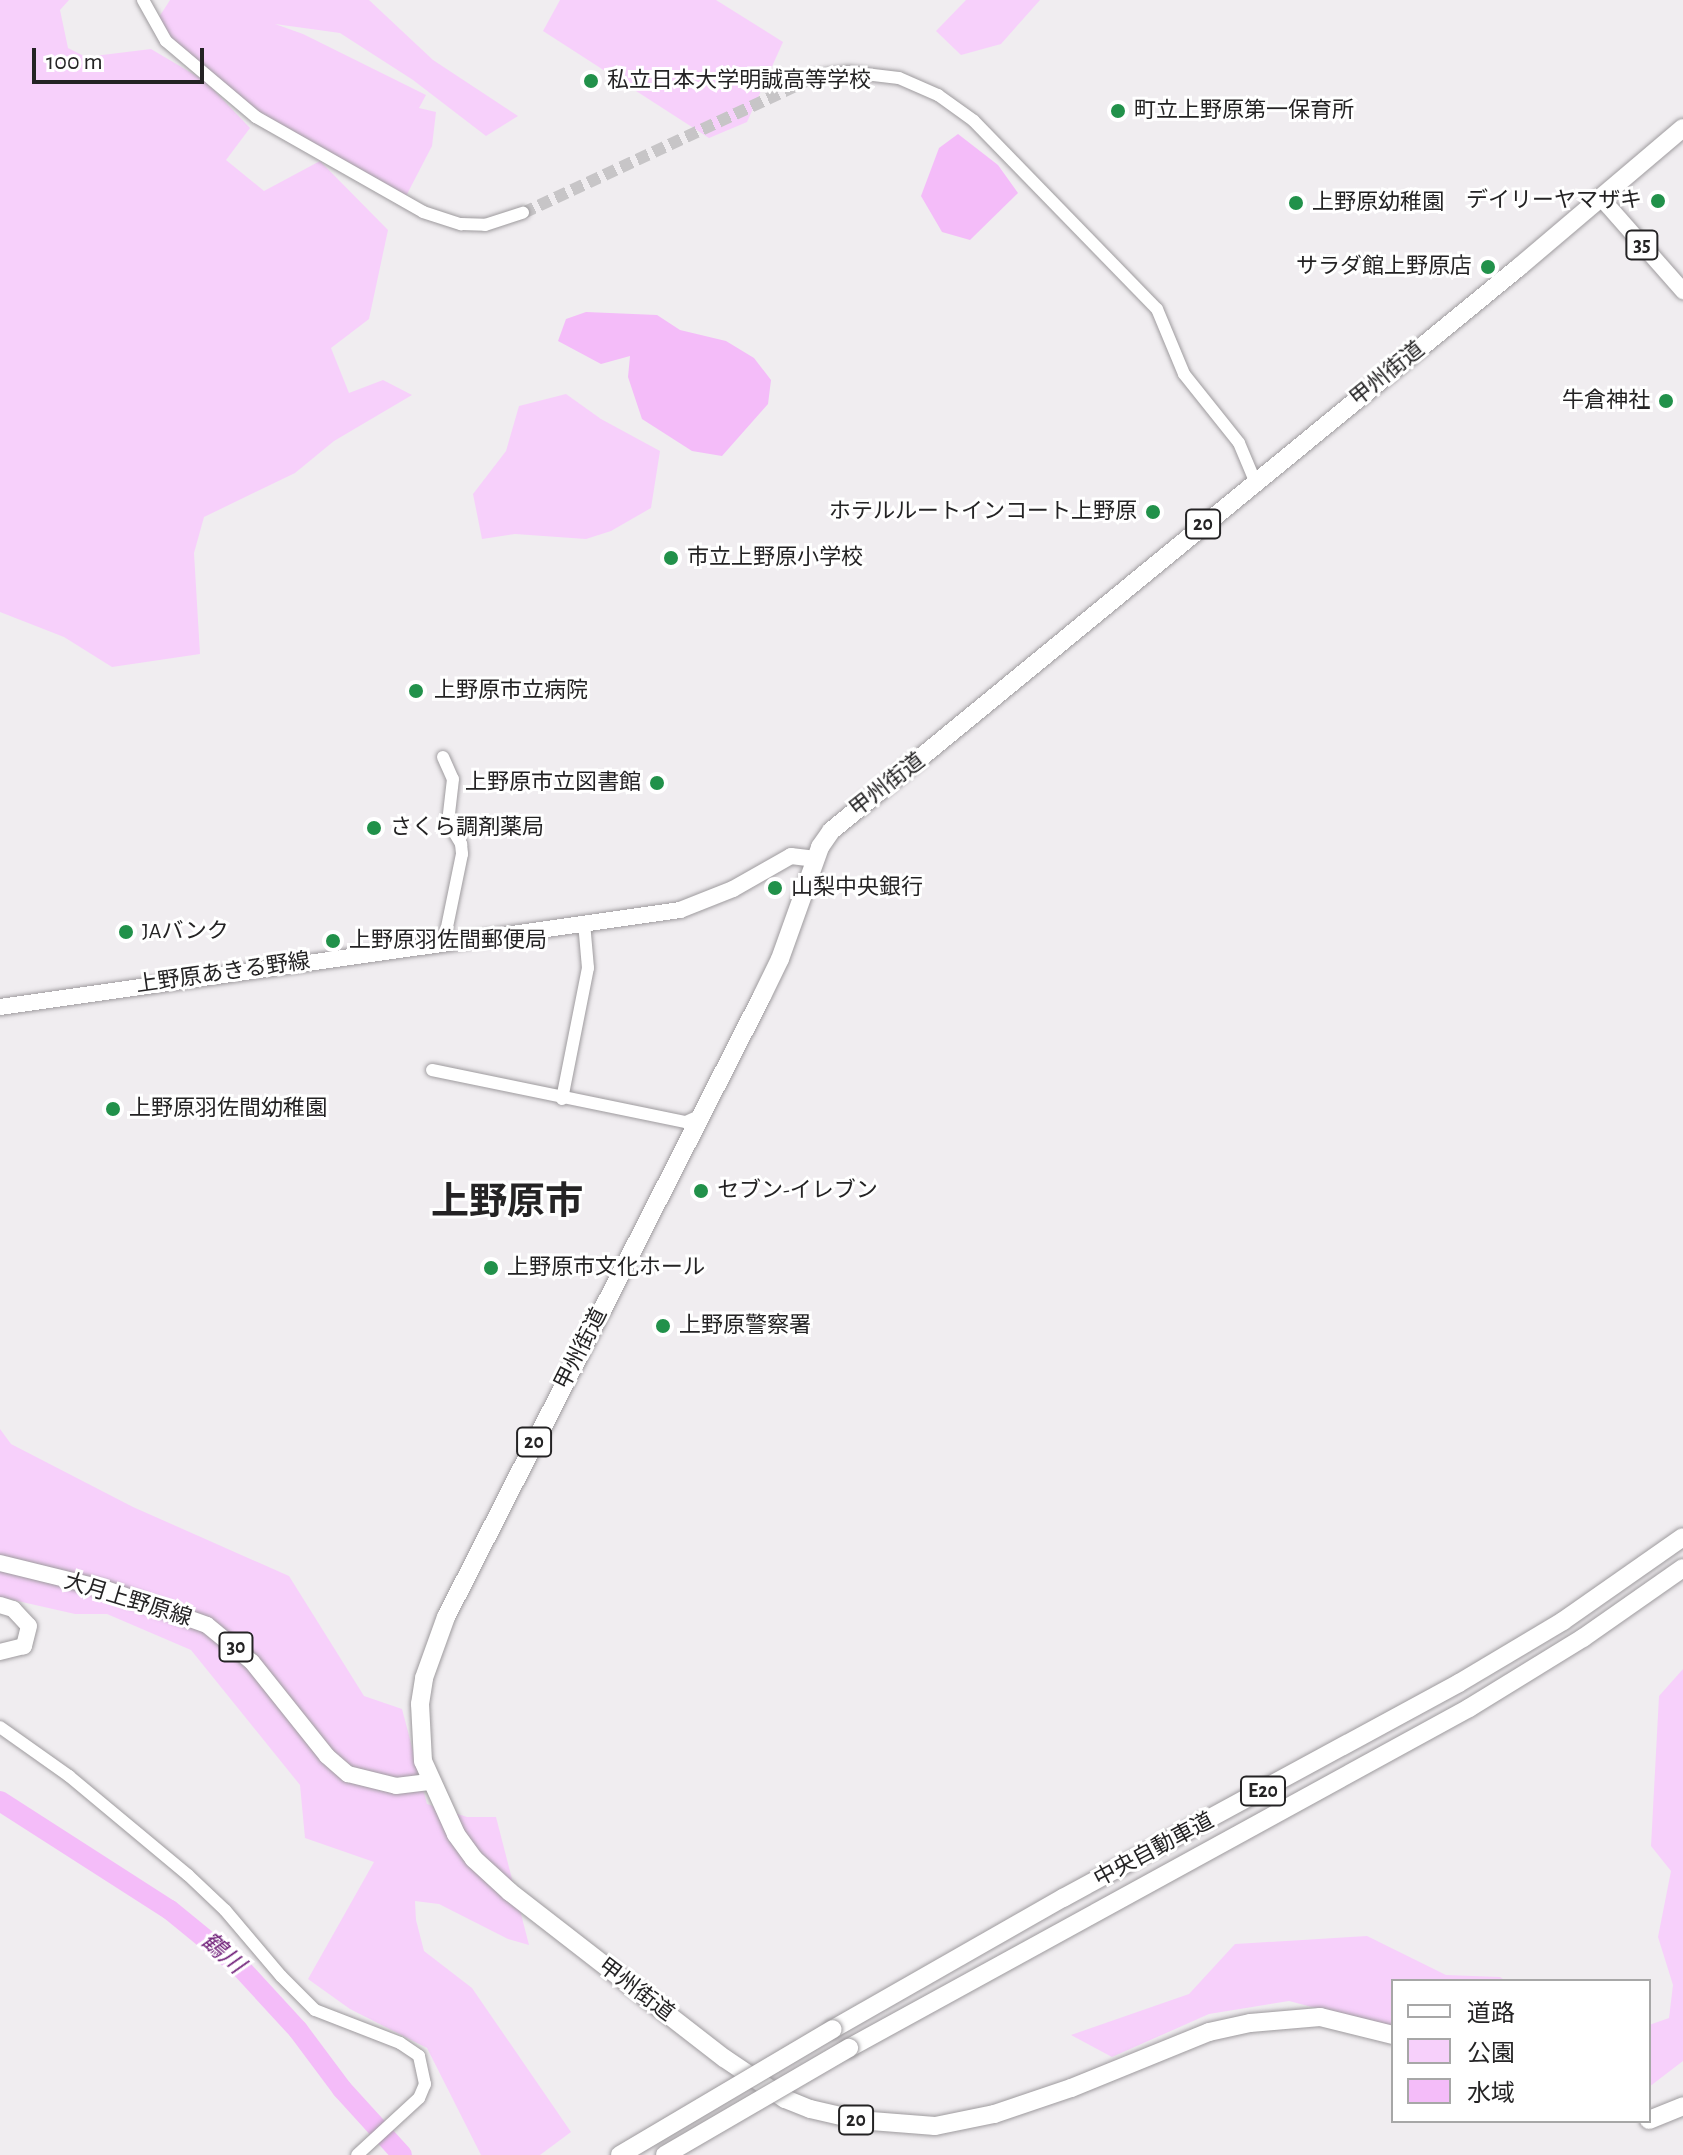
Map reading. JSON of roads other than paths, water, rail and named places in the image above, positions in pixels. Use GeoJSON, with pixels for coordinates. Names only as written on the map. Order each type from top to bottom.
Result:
{"type":"FeatureCollection","features":[{"type":"Feature","properties":{"kind":"highway","name":"甲州街道"},"geometry":{"type":"LineString","coordinates":[[1391,2035],[1320,2017],[1250,2023],[1209,2032],[1007,2110],[935,2126],[870,2122],[810,2109],[785,2099],[724,2058],[510,1892],[474,1859],[429,1782],[423,1761],[420,1704],[433,1647],[780,959],[816,859],[831,831],[1602,199],[1683,128]]}},
{"type":"Feature","properties":{"kind":"highway","name":"中央自動車道"},"geometry":{"type":"LineString","coordinates":[[620,2155],[1063,1898],[1459,1683],[1563,1621],[1683,1537]]}},
{"type":"Feature","properties":{"kind":"highway","name":"中央自動車道"},"geometry":{"type":"LineString","coordinates":[[665,2155],[849,2048],[1469,1708],[1583,1638],[1683,1568]]}},
{"type":"Feature","properties":{"kind":"highway"},"geometry":{"type":"LineString","coordinates":[[1651,2119],[1683,2106]]}},
{"type":"Feature","properties":{"kind":"main road","name":"35"},"geometry":{"type":"LineString","coordinates":[[1602,199],[1683,291]]}},
{"type":"Feature","properties":{"kind":"main road","name":"上野原あきる野線"},"geometry":{"type":"LineString","coordinates":[[0,1007],[680,910],[733,889],[791,856],[816,859]]}},
{"type":"Feature","properties":{"kind":"main road","name":"大月上野原線"},"geometry":{"type":"LineString","coordinates":[[0,1563],[106,1589],[207,1625],[252,1662],[338,1766],[379,1784],[408,1786],[429,1782]]}},
{"type":"Feature","properties":{"kind":"main road"},"geometry":{"type":"LineString","coordinates":[[0,1605],[13,1609],[29,1626],[24,1646],[0,1652]]}},
{"type":"Feature","properties":{"kind":"street"},"geometry":{"type":"LineString","coordinates":[[143,0],[166,41],[256,117],[423,212],[461,224],[485,225],[523,213]]}},
{"type":"Feature","properties":{"kind":"street"},"geometry":{"type":"LineString","coordinates":[[817,76],[848,72],[899,78],[938,95],[974,121],[1157,309],[1184,374],[1239,443],[1255,481]]}},
{"type":"Feature","properties":{"kind":"street"},"geometry":{"type":"LineString","coordinates":[[443,757],[453,779],[448,822],[461,844],[462,854],[444,942]]}},
{"type":"Feature","properties":{"kind":"street"},"geometry":{"type":"LineString","coordinates":[[562,1099],[587,977],[584,922]]}},
{"type":"Feature","properties":{"kind":"street"},"geometry":{"type":"LineString","coordinates":[[432,1070],[686,1122],[699,1116]]}},
{"type":"Feature","properties":{"kind":"street"},"geometry":{"type":"LineString","coordinates":[[0,1727],[69,1776],[188,1875],[225,1910],[281,1976],[315,2010],[400,2043],[419,2056],[425,2084],[419,2098],[357,2155]]}},
{"type":"Feature","properties":{"kind":"water"},"geometry":{"type":"Polygon","coordinates":[[[958,134],[998,165],[1018,193],[970,240],[942,232],[921,196],[939,148],[958,134]]]}},
{"type":"Feature","properties":{"kind":"water"},"geometry":{"type":"Polygon","coordinates":[[[586,312],[657,315],[680,330],[726,341],[754,358],[771,380],[768,404],[722,456],[692,451],[642,419],[628,377],[630,356],[601,364],[558,341],[566,319],[586,312]]]}},
{"type":"Feature","properties":{"kind":"waterway","name":"鶴川"},"geometry":{"type":"LineString","coordinates":[[0,1801],[170,1910],[241,1968],[298,2030],[342,2089],[402,2155]]}},
{"type":"Feature","properties":{"kind":"tunnel"},"geometry":{"type":"LineString","coordinates":[[523,213],[817,76]]}},
{"type":"Feature","properties":{"kind":"place","name":"私立日本大学明誠高等学校"},"geometry":{"type":"Point","coordinates":[591,81]}},
{"type":"Feature","properties":{"kind":"place","name":"町立上野原第一保育所"},"geometry":{"type":"Point","coordinates":[1118,111]}},
{"type":"Feature","properties":{"kind":"place","name":"デイリーヤマザキ"},"geometry":{"type":"Point","coordinates":[1658,201]}},
{"type":"Feature","properties":{"kind":"place","name":"上野原幼稚園"},"geometry":{"type":"Point","coordinates":[1296,203]}},
{"type":"Feature","properties":{"kind":"place","name":"サラダ館上野原店"},"geometry":{"type":"Point","coordinates":[1488,267]}},
{"type":"Feature","properties":{"kind":"place","name":"牛倉神社"},"geometry":{"type":"Point","coordinates":[1666,401]}},
{"type":"Feature","properties":{"kind":"place","name":"ホテルルートインコート上野原"},"geometry":{"type":"Point","coordinates":[1153,512]}},
{"type":"Feature","properties":{"kind":"place","name":"市立上野原小学校"},"geometry":{"type":"Point","coordinates":[671,558]}},
{"type":"Feature","properties":{"kind":"place","name":"上野原市立病院"},"geometry":{"type":"Point","coordinates":[416,691]}},
{"type":"Feature","properties":{"kind":"place","name":"上野原市立図書館"},"geometry":{"type":"Point","coordinates":[657,783]}},
{"type":"Feature","properties":{"kind":"place","name":"さくら調剤薬局"},"geometry":{"type":"Point","coordinates":[374,828]}},
{"type":"Feature","properties":{"kind":"place","name":"山梨中央銀行"},"geometry":{"type":"Point","coordinates":[775,888]}},
{"type":"Feature","properties":{"kind":"place","name":"JAバンク"},"geometry":{"type":"Point","coordinates":[126,932]}},
{"type":"Feature","properties":{"kind":"place","name":"上野原羽佐間郵便局"},"geometry":{"type":"Point","coordinates":[333,941]}},
{"type":"Feature","properties":{"kind":"place","name":"上野原羽佐間幼稚園"},"geometry":{"type":"Point","coordinates":[113,1109]}},
{"type":"Feature","properties":{"kind":"place","name":"セブン-イレブン"},"geometry":{"type":"Point","coordinates":[701,1191]}},
{"type":"Feature","properties":{"kind":"place","name":"上野原市文化ホール"},"geometry":{"type":"Point","coordinates":[491,1268]}},
{"type":"Feature","properties":{"kind":"place","name":"上野原警察署"},"geometry":{"type":"Point","coordinates":[663,1326]}},
{"type":"Feature","properties":{"kind":"district","name":"上野原市"},"geometry":{"type":"Point","coordinates":[507,1204]}}]}
